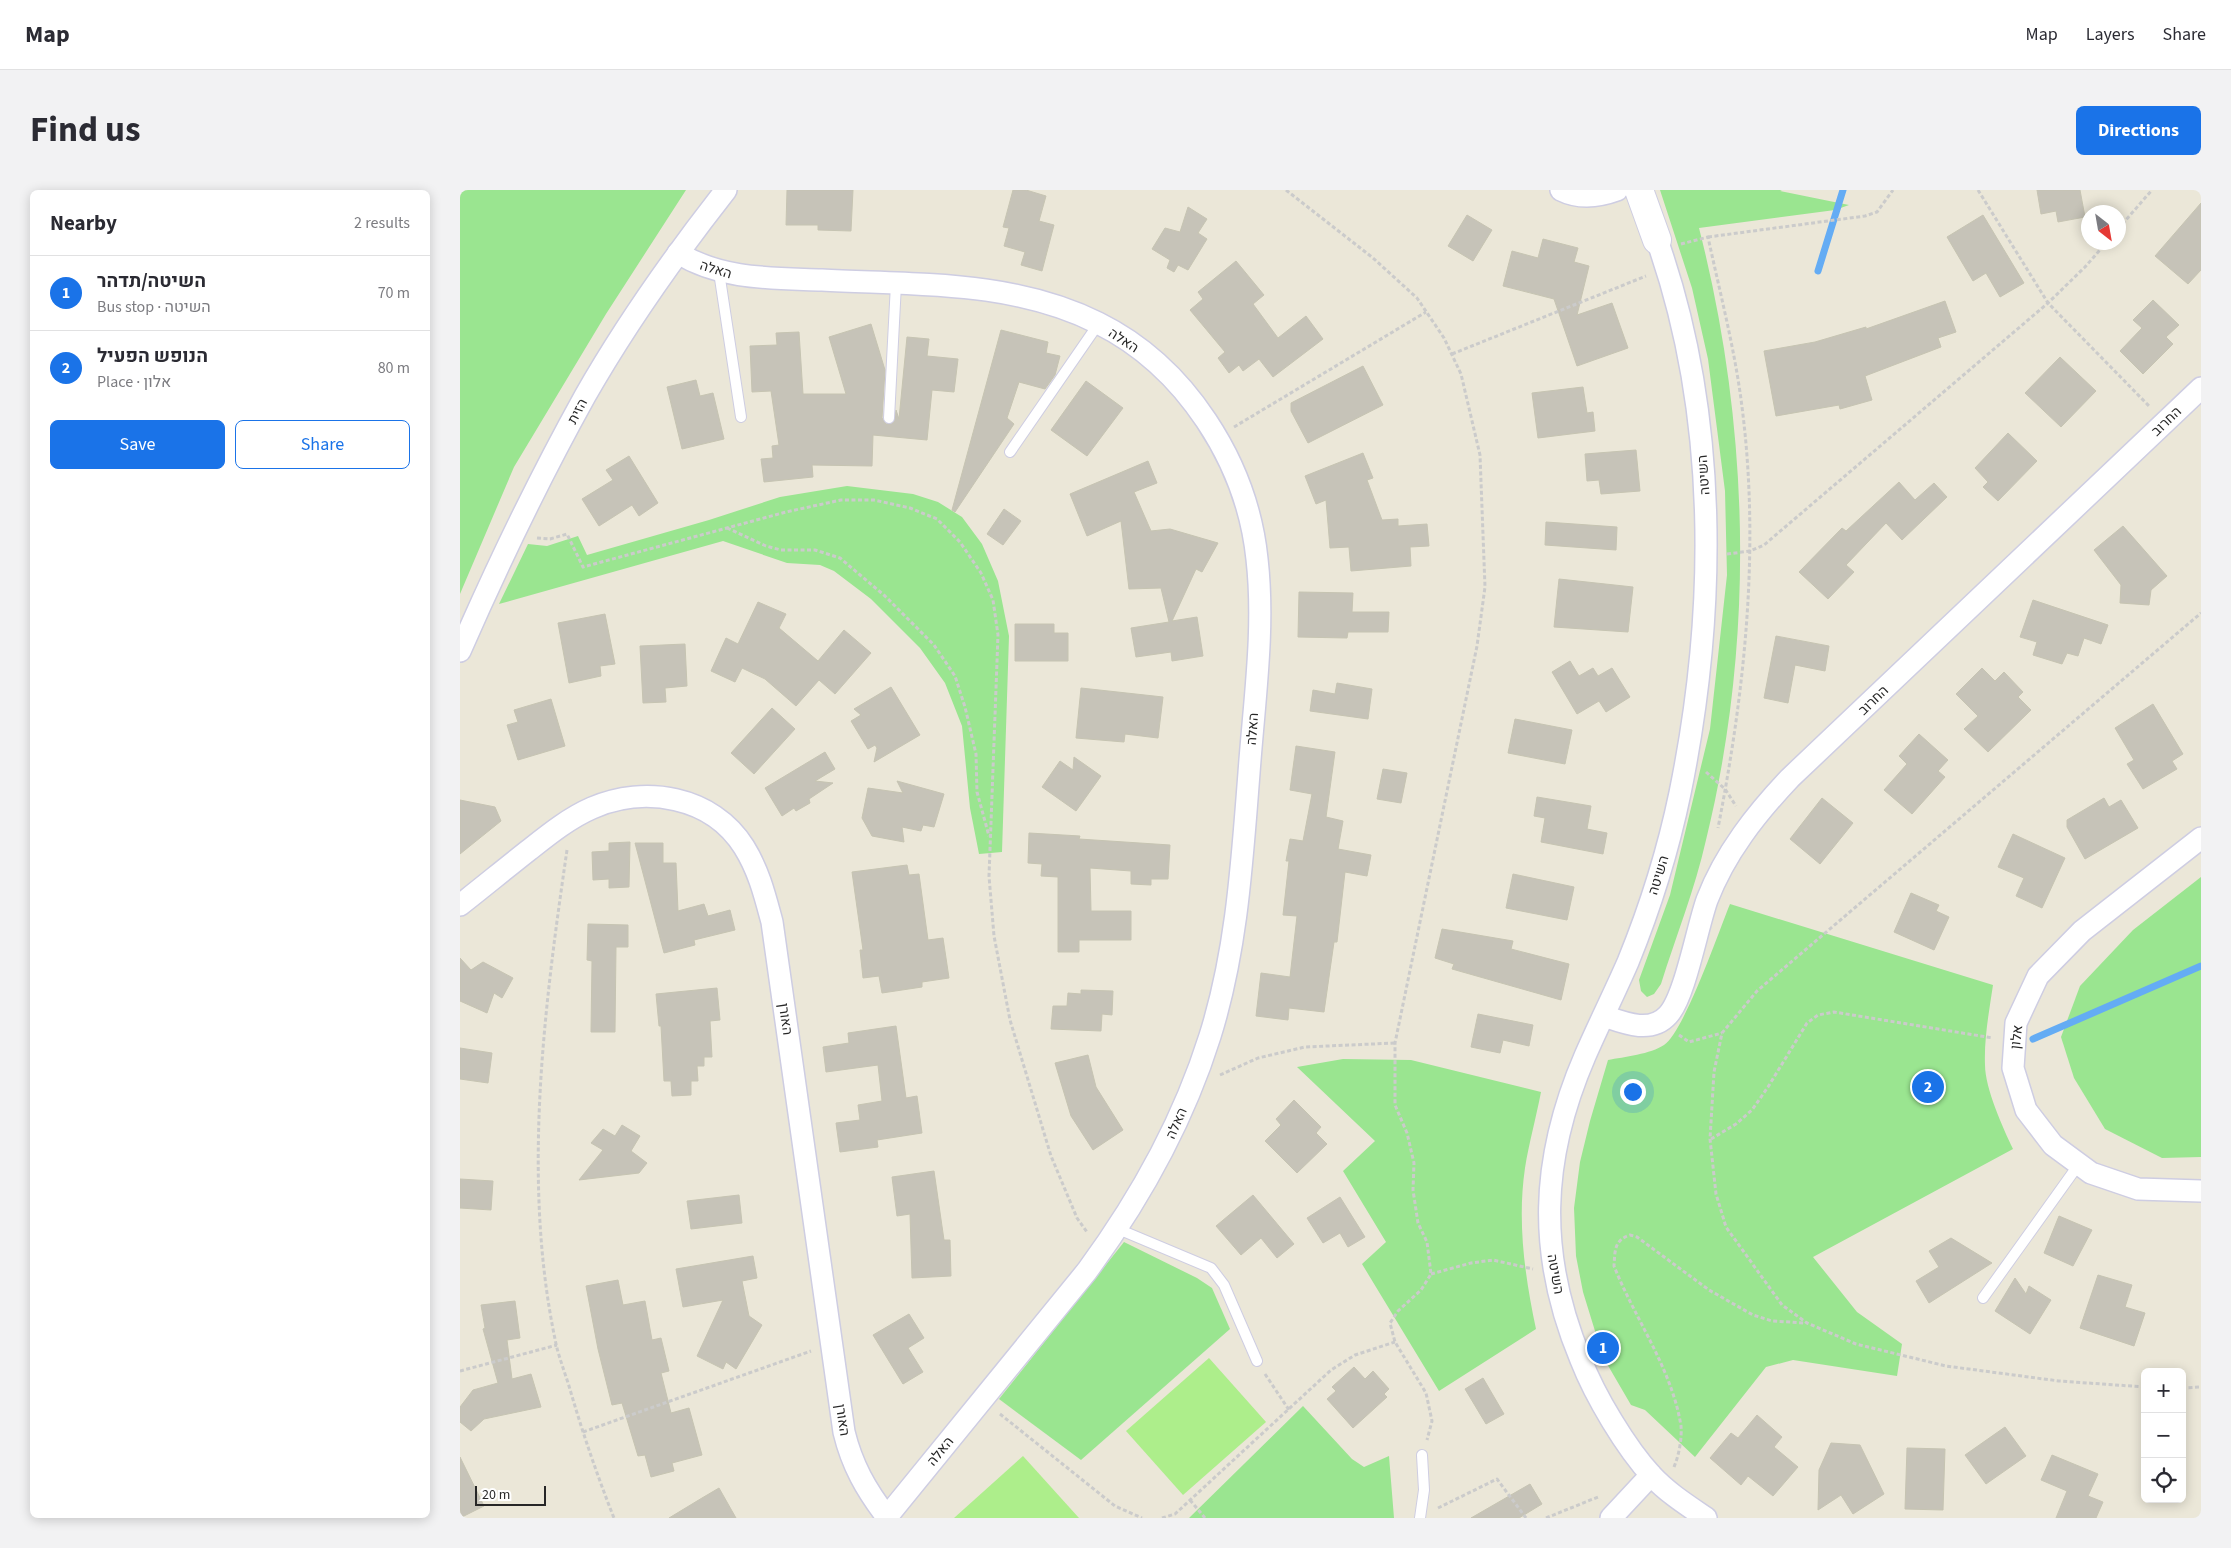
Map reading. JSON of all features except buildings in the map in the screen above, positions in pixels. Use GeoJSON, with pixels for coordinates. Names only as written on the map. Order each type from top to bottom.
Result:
{"type":"FeatureCollection","features":[{"type":"Feature","properties":{"kind":"main road"},"geometry":{"type":"LineString","coordinates":[[1639,190],[1656,240]]}},
{"type":"Feature","properties":{"kind":"street","name":"הזית"},"geometry":{"type":"LineString","coordinates":[[460,651],[516,529],[586,395],[678,253],[726,190]]}},
{"type":"Feature","properties":{"kind":"street"},"geometry":{"type":"LineString","coordinates":[[1561,190],[1577,195],[1590,196],[1616,190]]}},
{"type":"Feature","properties":{"kind":"street","name":"השיטה"},"geometry":{"type":"LineString","coordinates":[[1656,240],[1678,314],[1692,379],[1701,444],[1706,512],[1702,650],[1694,721],[1672,827],[1653,894],[1632,952],[1585,1056],[1564,1112],[1552,1167],[1549,1221],[1554,1274],[1567,1326],[1588,1377],[1616,1426],[1659,1482],[1706,1518]]}},
{"type":"Feature","properties":{"kind":"street","name":"האלה"},"geometry":{"type":"LineString","coordinates":[[678,253],[719,272],[757,277],[976,287],[1041,300],[1099,324],[1149,356],[1190,397],[1217,437],[1245,498],[1257,556],[1260,618],[1242,872],[1235,928],[1224,983],[1210,1036],[1192,1087],[1154,1168],[1118,1229],[886,1518]]}},
{"type":"Feature","properties":{"kind":"street","name":"החרוב"},"geometry":{"type":"LineString","coordinates":[[1661,1021],[1668,1016],[1678,998],[1700,922],[1716,880],[1726,860],[1749,825],[1790,778],[2201,388]]}},
{"type":"Feature","properties":{"kind":"street","name":"האורן"},"geometry":{"type":"LineString","coordinates":[[460,905],[556,829],[592,808],[627,797],[661,796],[693,804],[720,821],[744,846],[761,880],[772,922],[844,1432],[851,1459],[867,1491],[886,1518]]}},
{"type":"Feature","properties":{"kind":"street","name":"אלון"},"geometry":{"type":"LineString","coordinates":[[2201,838],[2082,931],[2038,976],[2016,1023],[2012,1068],[2026,1110],[2053,1145],[2091,1173],[2138,1189],[2201,1191]]}},
{"type":"Feature","properties":{"kind":"street"},"geometry":{"type":"LineString","coordinates":[[1604,1016],[1638,1026],[1651,1025],[1661,1021]]}},
{"type":"Feature","properties":{"kind":"street"},"geometry":{"type":"LineString","coordinates":[[1611,1518],[1659,1482]]}},
{"type":"Feature","properties":{"kind":"lane"},"geometry":{"type":"LineString","coordinates":[[719,272],[741,417]]}},
{"type":"Feature","properties":{"kind":"lane"},"geometry":{"type":"LineString","coordinates":[[889,418],[896,284]]}},
{"type":"Feature","properties":{"kind":"lane"},"geometry":{"type":"LineString","coordinates":[[1010,452],[1099,324]]}},
{"type":"Feature","properties":{"kind":"lane"},"geometry":{"type":"LineString","coordinates":[[1983,1298],[2079,1164]]}},
{"type":"Feature","properties":{"kind":"lane"},"geometry":{"type":"LineString","coordinates":[[1118,1229],[1211,1268],[1224,1285],[1257,1360]]}},
{"type":"Feature","properties":{"kind":"lane"},"geometry":{"type":"LineString","coordinates":[[1420,1517],[1424,1490],[1422,1455]]}},
{"type":"Feature","properties":{"kind":"path"},"geometry":{"type":"LineString","coordinates":[[1286,190],[1373,258],[1417,298],[1452,354],[1461,374],[1480,455],[1485,587],[1477,646],[1394,1043],[1395,1105],[1406,1133],[1414,1163],[1413,1190],[1418,1223],[1427,1242],[1432,1274]]}},
{"type":"Feature","properties":{"kind":"path"},"geometry":{"type":"LineString","coordinates":[[1708,237],[1865,216],[1877,212],[1893,190]]}},
{"type":"Feature","properties":{"kind":"path"},"geometry":{"type":"LineString","coordinates":[[1978,190],[2048,304],[2166,422]]}},
{"type":"Feature","properties":{"kind":"path"},"geometry":{"type":"LineString","coordinates":[[2126,220],[2152,190]]}},
{"type":"Feature","properties":{"kind":"path"},"geometry":{"type":"LineString","coordinates":[[1706,557],[1750,551],[1764,546],[2048,304],[2086,267],[2100,250]]}},
{"type":"Feature","properties":{"kind":"path"},"geometry":{"type":"LineString","coordinates":[[1452,354],[1665,268]]}},
{"type":"Feature","properties":{"kind":"path"},"geometry":{"type":"LineString","coordinates":[[1217,437],[1426,312]]}},
{"type":"Feature","properties":{"kind":"path"},"geometry":{"type":"LineString","coordinates":[[516,529],[538,539],[550,539],[567,534],[583,567],[786,512],[842,500],[874,500],[910,508],[937,518],[960,542],[981,573],[993,600],[998,635],[989,876],[994,936],[1010,1020],[1051,1156],[1077,1218],[1102,1251]]}},
{"type":"Feature","properties":{"kind":"path"},"geometry":{"type":"LineString","coordinates":[[727,528],[766,546],[781,550],[815,550],[840,558],[885,596],[934,644],[955,676],[966,707],[976,754],[977,792],[990,840]]}},
{"type":"Feature","properties":{"kind":"path"},"geometry":{"type":"LineString","coordinates":[[2141,1387],[2059,1381],[1946,1366],[1856,1344],[1807,1323],[1782,1305],[1726,1227],[1716,1194],[1710,1139],[1714,1072],[1722,1033],[1757,991],[2201,613]]}},
{"type":"Feature","properties":{"kind":"path"},"geometry":{"type":"LineString","coordinates":[[1687,755],[1725,789],[1749,825]]}},
{"type":"Feature","properties":{"kind":"path"},"geometry":{"type":"LineString","coordinates":[[572,820],[549,985],[539,1107],[539,1194],[545,1271],[557,1345],[583,1432],[614,1518]]}},
{"type":"Feature","properties":{"kind":"path"},"geometry":{"type":"LineString","coordinates":[[1710,1139],[1736,1124],[1752,1110],[1807,1023],[1818,1015],[1834,1012],[2014,1041]]}},
{"type":"Feature","properties":{"kind":"path"},"geometry":{"type":"LineString","coordinates":[[1661,1021],[1689,1042],[1722,1033]]}},
{"type":"Feature","properties":{"kind":"path"},"geometry":{"type":"LineString","coordinates":[[1192,1087],[1258,1058],[1305,1047],[1394,1043]]}},
{"type":"Feature","properties":{"kind":"path"},"geometry":{"type":"LineString","coordinates":[[1659,1482],[1678,1456],[1681,1428],[1673,1393],[1614,1266],[1615,1248],[1619,1240],[1630,1235],[1637,1237],[1709,1290],[1753,1316],[1772,1321],[1807,1323]]}},
{"type":"Feature","properties":{"kind":"path"},"geometry":{"type":"LineString","coordinates":[[1422,1455],[1432,1421],[1426,1393],[1395,1342],[1390,1323],[1398,1311],[1421,1290],[1432,1274],[1493,1260],[1554,1274]]}},
{"type":"Feature","properties":{"kind":"path"},"geometry":{"type":"LineString","coordinates":[[1162,1518],[1175,1514],[1331,1370],[1355,1355],[1395,1342]]}},
{"type":"Feature","properties":{"kind":"path"},"geometry":{"type":"LineString","coordinates":[[583,1432],[832,1343]]}},
{"type":"Feature","properties":{"kind":"path"},"geometry":{"type":"LineString","coordinates":[[460,1371],[557,1345]]}},
{"type":"Feature","properties":{"kind":"path"},"geometry":{"type":"LineString","coordinates":[[1257,1360],[1288,1410]]}},
{"type":"Feature","properties":{"kind":"path"},"geometry":{"type":"LineString","coordinates":[[2186,1388],[2201,1387]]}},
{"type":"Feature","properties":{"kind":"path"},"geometry":{"type":"LineString","coordinates":[[982,1400],[1116,1506],[1142,1518]]}},
{"type":"Feature","properties":{"kind":"path"},"geometry":{"type":"LineString","coordinates":[[1420,1517],[1497,1479],[1526,1518]]}},
{"type":"Feature","properties":{"kind":"path"},"geometry":{"type":"LineString","coordinates":[[1190,1500],[1205,1518]]}},
{"type":"Feature","properties":{"kind":"green space"},"geometry":{"type":"Polygon","coordinates":[[[460,190],[686,190],[606,314],[514,467],[460,594],[460,190]]]}},
{"type":"Feature","properties":{"kind":"green space"},"geometry":{"type":"Polygon","coordinates":[[[1660,190],[1782,190],[1780,191],[1849,205],[1835,210],[1699,228],[1716,303],[1728,379],[1737,456],[1740,534],[1739,611],[1733,688],[1722,764],[1702,858],[1661,984],[1654,994],[1647,997],[1641,991],[1639,980],[1670,895],[1710,729],[1727,575],[1725,491],[1708,359],[1692,288],[1660,190]]]}},
{"type":"Feature","properties":{"kind":"green space"},"geometry":{"type":"Polygon","coordinates":[[[847,486],[913,494],[938,502],[962,517],[982,544],[998,581],[1009,636],[1002,852],[979,854],[970,808],[962,726],[945,683],[920,648],[871,599],[834,571],[820,565],[787,563],[723,541],[499,604],[528,544],[547,546],[578,536],[587,555],[709,520],[780,497],[847,486]]]}},
{"type":"Feature","properties":{"kind":"green space"},"geometry":{"type":"Polygon","coordinates":[[[2201,877],[2201,1157],[2162,1158],[2105,1129],[2074,1078],[2061,1037],[2080,986],[2133,930],[2201,877]]]}},
{"type":"Feature","properties":{"kind":"green space"},"geometry":{"type":"Polygon","coordinates":[[[1730,904],[1993,985],[1986,1035],[1986,1074],[1995,1108],[2013,1149],[1813,1257],[1857,1312],[1902,1344],[1897,1376],[1793,1360],[1766,1367],[1695,1457],[1645,1410],[1631,1405],[1603,1357],[1583,1292],[1576,1256],[1574,1208],[1580,1162],[1608,1060],[1652,1051],[1664,1045],[1672,1036],[1691,1002],[1730,904]]]}},
{"type":"Feature","properties":{"kind":"green space"},"geometry":{"type":"Polygon","coordinates":[[[1343,1059],[1411,1060],[1541,1092],[1528,1149],[1522,1209],[1523,1249],[1536,1329],[1439,1391],[1362,1264],[1386,1242],[1343,1171],[1375,1141],[1297,1067],[1343,1059]]]}},
{"type":"Feature","properties":{"kind":"green space"},"geometry":{"type":"Polygon","coordinates":[[[1124,1242],[1197,1278],[1212,1288],[1230,1329],[1081,1460],[999,1399],[1124,1242]]]}},
{"type":"Feature","properties":{"kind":"green space"},"geometry":{"type":"Polygon","coordinates":[[[1209,1358],[1266,1422],[1183,1495],[1126,1431],[1209,1358]]]}},
{"type":"Feature","properties":{"kind":"green space"},"geometry":{"type":"Polygon","coordinates":[[[1303,1406],[1352,1459],[1364,1467],[1389,1456],[1394,1518],[1189,1518],[1303,1406]]]}},
{"type":"Feature","properties":{"kind":"green space"},"geometry":{"type":"Polygon","coordinates":[[[1023,1456],[1079,1518],[954,1518],[1023,1456]]]}},
{"type":"Feature","properties":{"kind":"waterway"},"geometry":{"type":"LineString","coordinates":[[1818,271],[1843,190]]}},
{"type":"Feature","properties":{"kind":"waterway"},"geometry":{"type":"LineString","coordinates":[[2033,1039],[2201,966]]}},
{"type":"Feature","properties":{"kind":"place","name":"הנופש הפעיל"},"geometry":{"type":"Point","coordinates":[1928,1087]}},
{"type":"Feature","properties":{"kind":"place","name":"השיטה/תדהר"},"geometry":{"type":"Point","coordinates":[1603,1348]}}]}
